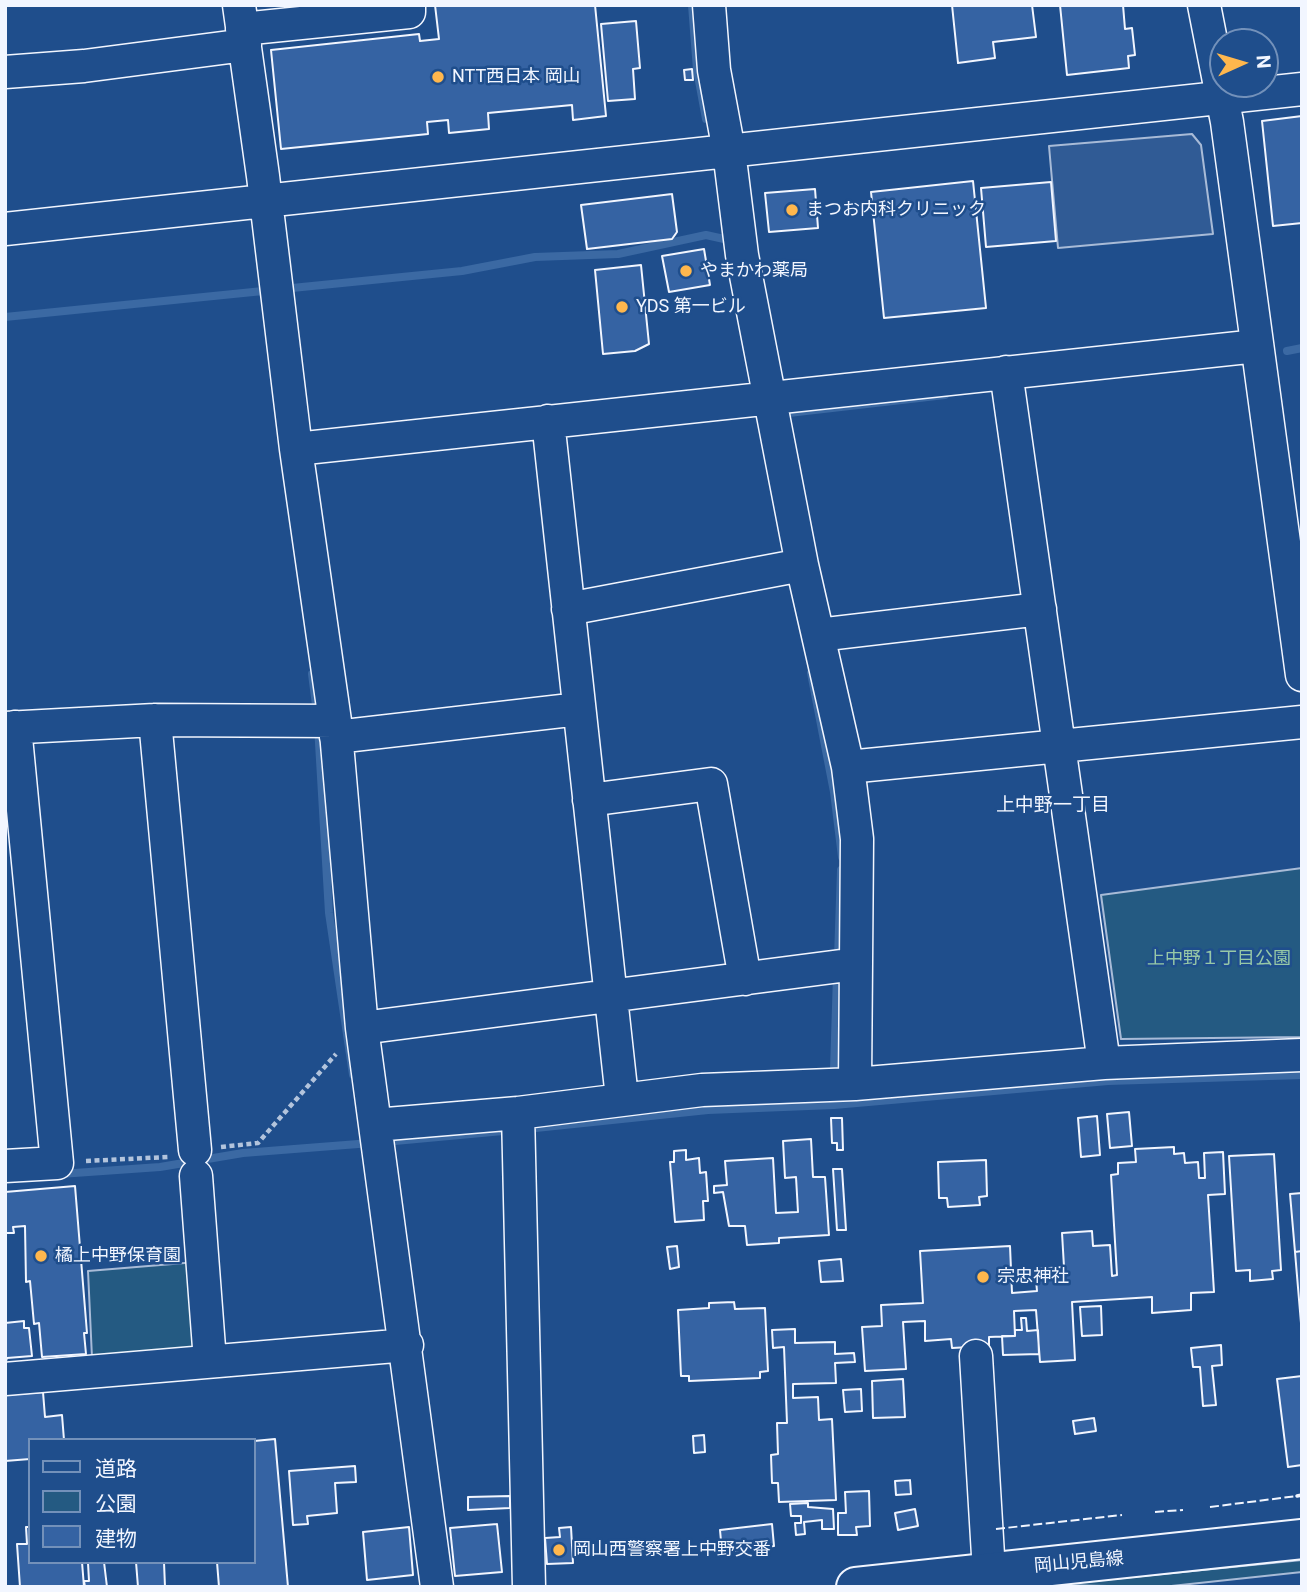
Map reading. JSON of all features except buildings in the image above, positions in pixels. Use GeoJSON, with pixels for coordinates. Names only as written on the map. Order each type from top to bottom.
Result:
{"type":"FeatureCollection","features":[{"type":"Feature","properties":{"kind":"main road","name":"岡山児島線"},"geometry":{"type":"LineString","coordinates":[[856,1587],[989,1579],[1302,1539]]}},
{"type":"Feature","properties":{"kind":"street"},"geometry":{"type":"LineString","coordinates":[[5,72],[84,66],[242,26],[410,12],[409,5]]}},
{"type":"Feature","properties":{"kind":"street"},"geometry":{"type":"LineString","coordinates":[[709,5],[714,70],[794,567],[818,635],[848,767],[857,839],[845,966],[855,1084]]}},
{"type":"Feature","properties":{"kind":"street"},"geometry":{"type":"LineString","coordinates":[[1203,5],[1209,34]]}},
{"type":"Feature","properties":{"kind":"street"},"geometry":{"type":"LineString","coordinates":[[242,26],[296,449],[362,1028],[438,1587]]}},
{"type":"Feature","properties":{"kind":"street"},"geometry":{"type":"LineString","coordinates":[[1279,91],[1302,89]]}},
{"type":"Feature","properties":{"kind":"street"},"geometry":{"type":"LineString","coordinates":[[5,229],[1213,98]]}},
{"type":"Feature","properties":{"kind":"street"},"geometry":{"type":"LineString","coordinates":[[1222,98],[1302,675]]}},
{"type":"Feature","properties":{"kind":"street"},"geometry":{"type":"LineString","coordinates":[[296,449],[548,421],[767,405],[1006,372],[1257,346]]}},
{"type":"Feature","properties":{"kind":"street"},"geometry":{"type":"LineString","coordinates":[[1006,372],[1104,1063]]}},
{"type":"Feature","properties":{"kind":"street"},"geometry":{"type":"LineString","coordinates":[[548,421],[622,1098]]}},
{"type":"Feature","properties":{"kind":"street"},"geometry":{"type":"LineString","coordinates":[[569,609],[794,567]]}},
{"type":"Feature","properties":{"kind":"street"},"geometry":{"type":"LineString","coordinates":[[818,635],[1040,609]]}},
{"type":"Feature","properties":{"kind":"street"},"geometry":{"type":"LineString","coordinates":[[5,1166],[57,1163],[10,727],[155,720],[327,725],[579,709]]}},
{"type":"Feature","properties":{"kind":"street"},"geometry":{"type":"LineString","coordinates":[[155,720],[196,1163],[210,1362]]}},
{"type":"Feature","properties":{"kind":"street"},"geometry":{"type":"LineString","coordinates":[[848,767],[1302,722]]}},
{"type":"Feature","properties":{"kind":"street"},"geometry":{"type":"LineString","coordinates":[[589,800],[711,784],[746,979]]}},
{"type":"Feature","properties":{"kind":"street"},"geometry":{"type":"LineString","coordinates":[[362,1028],[845,966]]}},
{"type":"Feature","properties":{"kind":"street"},"geometry":{"type":"LineString","coordinates":[[377,1136],[519,1124],[622,1098],[702,1090],[855,1084],[1104,1063],[1302,1055]]}},
{"type":"Feature","properties":{"kind":"street"},"geometry":{"type":"LineString","coordinates":[[519,1124],[529,1587]]}},
{"type":"Feature","properties":{"kind":"street"},"geometry":{"type":"LineString","coordinates":[[5,1379],[407,1345]]}},
{"type":"Feature","properties":{"kind":"street"},"geometry":{"type":"LineString","coordinates":[[976,1356],[989,1579]]}},
{"type":"Feature","properties":{"kind":"green space","name":"上中野１丁目公園"},"geometry":{"type":"Polygon","coordinates":[[[1302,868],[1302,1037],[1121,1039],[1101,895],[1302,868]]]}},
{"type":"Feature","properties":{"kind":"green space"},"geometry":{"type":"Polygon","coordinates":[[[197,1262],[199,1349],[92,1358],[88,1271],[197,1262]]]}},
{"type":"Feature","properties":{"kind":"green space"},"geometry":{"type":"Polygon","coordinates":[[[1302,1560],[1302,1572],[1162,1587],[1053,1585],[1302,1560]]]}},
{"type":"Feature","properties":{"kind":"shaded area"},"geometry":{"type":"Polygon","coordinates":[[[1192,134],[1201,145],[1213,234],[1058,248],[1049,146],[1192,134]]]}},
{"type":"Feature","properties":{"kind":"waterway"},"geometry":{"type":"LineString","coordinates":[[692,5],[697,70],[706,119]]}},
{"type":"Feature","properties":{"kind":"waterway"},"geometry":{"type":"LineString","coordinates":[[292,288],[462,271],[535,257],[618,254],[706,235],[724,239]]}},
{"type":"Feature","properties":{"kind":"waterway"},"geometry":{"type":"LineString","coordinates":[[5,317],[263,291],[264,297]]}},
{"type":"Feature","properties":{"kind":"waterway"},"geometry":{"type":"LineString","coordinates":[[1287,351],[1302,348]]}},
{"type":"Feature","properties":{"kind":"waterway"},"geometry":{"type":"LineString","coordinates":[[780,414],[945,395]]}},
{"type":"Feature","properties":{"kind":"waterway"},"geometry":{"type":"LineString","coordinates":[[811,673],[834,792],[842,857]]}},
{"type":"Feature","properties":{"kind":"waterway"},"geometry":{"type":"LineString","coordinates":[[312,674],[317,713]]}},
{"type":"Feature","properties":{"kind":"waterway"},"geometry":{"type":"LineString","coordinates":[[318,726],[329,913],[353,1075]]}},
{"type":"Feature","properties":{"kind":"waterway"},"geometry":{"type":"LineString","coordinates":[[838,958],[841,870]]}},
{"type":"Feature","properties":{"kind":"waterway"},"geometry":{"type":"LineString","coordinates":[[834,1070],[837,975]]}},
{"type":"Feature","properties":{"kind":"waterway"},"geometry":{"type":"LineString","coordinates":[[526,1129],[708,1110],[834,1105],[1108,1081],[1302,1075]]}},
{"type":"Feature","properties":{"kind":"waterway"},"geometry":{"type":"LineString","coordinates":[[384,1142],[514,1130]]}},
{"type":"Feature","properties":{"kind":"waterway"},"geometry":{"type":"LineString","coordinates":[[60,1174],[160,1167],[243,1153],[371,1143]]}},
{"type":"Feature","properties":{"kind":"fence"},"geometry":{"type":"LineString","coordinates":[[1210,1507],[1297,1496]]}},
{"type":"Feature","properties":{"kind":"fence"},"geometry":{"type":"LineString","coordinates":[[1155,1512],[1183,1510]]}},
{"type":"Feature","properties":{"kind":"fence"},"geometry":{"type":"LineString","coordinates":[[996,1529],[1122,1515]]}},
{"type":"Feature","properties":{"kind":"wall"},"geometry":{"type":"LineString","coordinates":[[1297,1496],[1302,1495]]}},
{"type":"Feature","properties":{"kind":"place","name":"NTT西日本 岡山"},"geometry":{"type":"Point","coordinates":[438,77]}},
{"type":"Feature","properties":{"kind":"place","name":"まつお内科クリニック"},"geometry":{"type":"Point","coordinates":[792,210]}},
{"type":"Feature","properties":{"kind":"place","name":"やまかわ薬局"},"geometry":{"type":"Point","coordinates":[686,271]}},
{"type":"Feature","properties":{"kind":"place","name":"YDS 第一ビル"},"geometry":{"type":"Point","coordinates":[622,307]}},
{"type":"Feature","properties":{"kind":"place","name":"橘上中野保育園"},"geometry":{"type":"Point","coordinates":[41,1256]}},
{"type":"Feature","properties":{"kind":"place","name":"宗忠神社"},"geometry":{"type":"Point","coordinates":[983,1277]}},
{"type":"Feature","properties":{"kind":"place","name":"岡山西警察署上中野交番"},"geometry":{"type":"Point","coordinates":[559,1550]}},
{"type":"Feature","properties":{"kind":"district","name":"上中野一丁目"},"geometry":{"type":"Point","coordinates":[1053,806]}}]}
